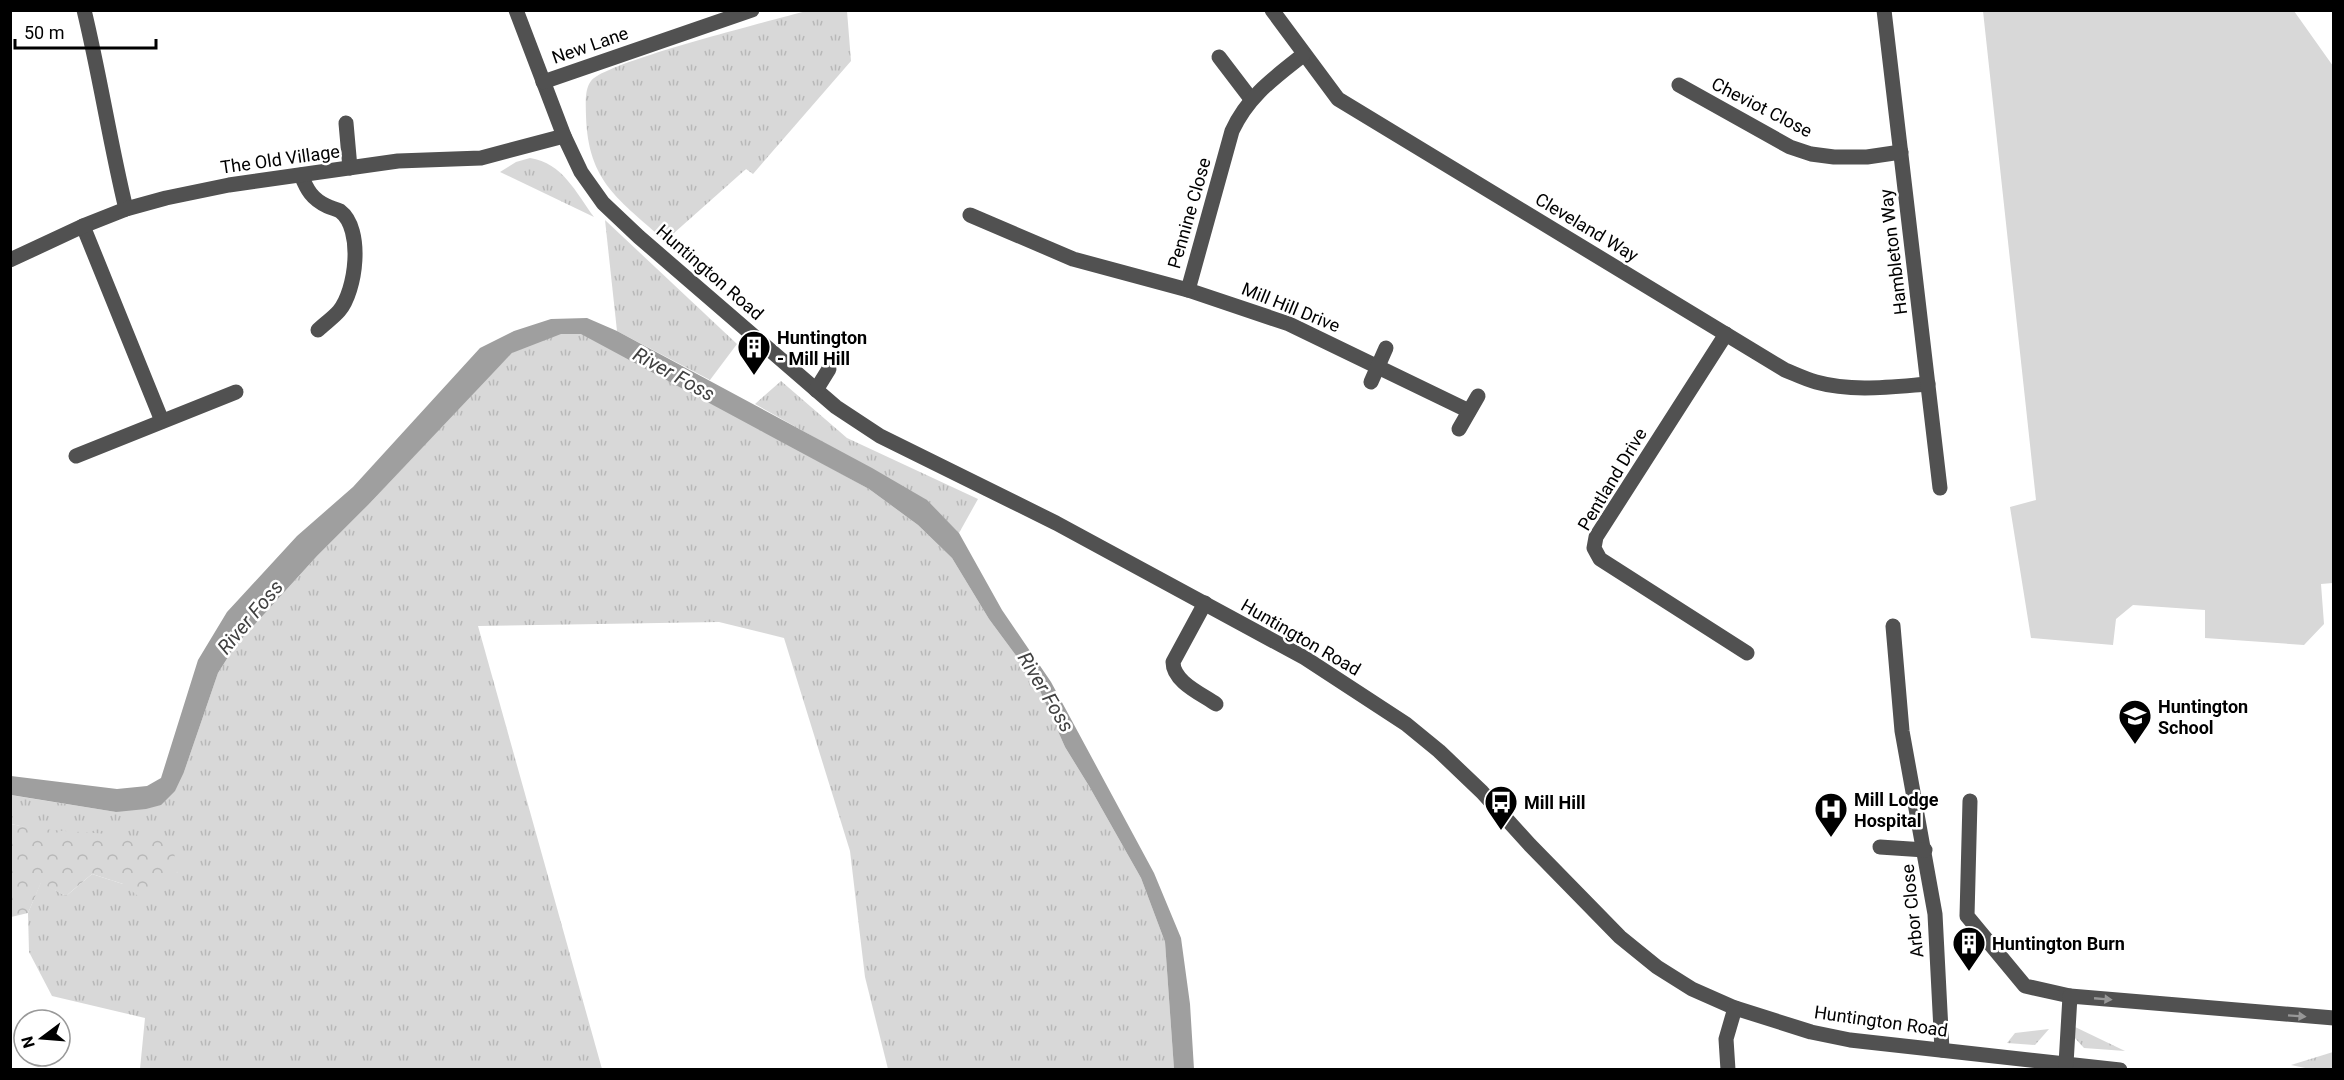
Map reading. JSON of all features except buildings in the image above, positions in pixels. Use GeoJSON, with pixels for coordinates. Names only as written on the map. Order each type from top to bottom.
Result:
{"type":"FeatureCollection","features":[{"type":"Feature","properties":{"kind":"street"},"geometry":{"type":"LineString","coordinates":[[84,10],[97,65],[114,163],[126,209]]}},
{"type":"Feature","properties":{"kind":"street","name":"Huntington Road"},"geometry":{"type":"LineString","coordinates":[[516,10],[564,136],[581,172],[603,203],[639,237],[836,407],[880,436],[1056,523],[1305,658],[1406,724],[1439,751],[1482,792],[1620,937],[1657,967],[1692,989],[1735,1008],[1811,1032],[1850,1040],[2120,1070]]}},
{"type":"Feature","properties":{"kind":"street","name":"New Lane"},"geometry":{"type":"LineString","coordinates":[[543,82],[752,10]]}},
{"type":"Feature","properties":{"kind":"street","name":"Cleveland Way"},"geometry":{"type":"LineString","coordinates":[[1272,10],[1330,90],[1348,105],[1785,370],[1815,382],[1873,388],[1928,384]]}},
{"type":"Feature","properties":{"kind":"street","name":"Hambleton Way"},"geometry":{"type":"LineString","coordinates":[[1884,10],[1940,488]]}},
{"type":"Feature","properties":{"kind":"street","name":"Pennine Close"},"geometry":{"type":"LineString","coordinates":[[970,215],[1073,259],[1188,290],[1232,130],[1241,111],[1251,99],[1303,55]]}},
{"type":"Feature","properties":{"kind":"street"},"geometry":{"type":"LineString","coordinates":[[1219,57],[1251,99]]}},
{"type":"Feature","properties":{"kind":"street","name":"Cheviot Close"},"geometry":{"type":"LineString","coordinates":[[1679,85],[1790,147],[1811,154],[1867,157],[1901,152]]}},
{"type":"Feature","properties":{"kind":"street"},"geometry":{"type":"LineString","coordinates":[[346,123],[350,168]]}},
{"type":"Feature","properties":{"kind":"street","name":"The Old Village"},"geometry":{"type":"LineString","coordinates":[[10,260],[83,226],[126,209],[166,198],[212,188],[398,161],[481,158],[564,136]]}},
{"type":"Feature","properties":{"kind":"street"},"geometry":{"type":"LineString","coordinates":[[301,176],[309,195],[340,212],[350,223],[355,250],[352,284],[339,311],[318,330]]}},
{"type":"Feature","properties":{"kind":"street"},"geometry":{"type":"LineString","coordinates":[[83,226],[162,421]]}},
{"type":"Feature","properties":{"kind":"street","name":"Mill Hill Drive"},"geometry":{"type":"LineString","coordinates":[[1188,290],[1289,324],[1469,411]]}},
{"type":"Feature","properties":{"kind":"street","name":"Pentland Drive"},"geometry":{"type":"LineString","coordinates":[[1726,334],[1596,537],[1594,548],[1600,559],[1747,653]]}},
{"type":"Feature","properties":{"kind":"street"},"geometry":{"type":"LineString","coordinates":[[1371,382],[1386,348]]}},
{"type":"Feature","properties":{"kind":"street"},"geometry":{"type":"LineString","coordinates":[[816,390],[829,369]]}},
{"type":"Feature","properties":{"kind":"street"},"geometry":{"type":"LineString","coordinates":[[76,456],[236,392]]}},
{"type":"Feature","properties":{"kind":"street"},"geometry":{"type":"LineString","coordinates":[[1459,429],[1478,396]]}},
{"type":"Feature","properties":{"kind":"street"},"geometry":{"type":"LineString","coordinates":[[1205,603],[1173,662],[1173,666],[1178,677],[1216,704]]}},
{"type":"Feature","properties":{"kind":"street","name":"Arbor Close"},"geometry":{"type":"LineString","coordinates":[[1893,626],[1902,730],[1935,914],[1942,1050]]}},
{"type":"Feature","properties":{"kind":"street"},"geometry":{"type":"LineString","coordinates":[[1970,801],[1967,916],[2025,987],[2070,996],[2334,1018]]}},
{"type":"Feature","properties":{"kind":"street"},"geometry":{"type":"LineString","coordinates":[[1880,848],[1925,850]]}},
{"type":"Feature","properties":{"kind":"street"},"geometry":{"type":"LineString","coordinates":[[2066,1064],[2070,996]]}},
{"type":"Feature","properties":{"kind":"street"},"geometry":{"type":"LineString","coordinates":[[1728,1070],[1726,1039],[1735,1008]]}},
{"type":"Feature","properties":{"kind":"green space"},"geometry":{"type":"Polygon","coordinates":[[[806,11],[847,11],[851,61],[753,174],[746,169],[665,241],[621,201],[600,174],[588,139],[586,98],[591,81],[626,63],[656,53],[806,11]]]}},
{"type":"Feature","properties":{"kind":"green space"},"geometry":{"type":"Polygon","coordinates":[[[1983,11],[2294,11],[2333,66],[2333,583],[2321,584],[2324,624],[2304,645],[2205,638],[2205,610],[2133,605],[2116,619],[2113,645],[2031,638],[2010,507],[2036,500],[1983,11]]]}},
{"type":"Feature","properties":{"kind":"green space"},"geometry":{"type":"Polygon","coordinates":[[[530,158],[551,166],[568,180],[594,217],[500,172],[516,162],[530,158]]]}},
{"type":"Feature","properties":{"kind":"green space"},"geometry":{"type":"Polygon","coordinates":[[[605,220],[737,344],[710,380],[617,331],[605,220]]]}},
{"type":"Feature","properties":{"kind":"green space"},"geometry":{"type":"Polygon","coordinates":[[[558,333],[586,333],[869,489],[918,525],[952,558],[989,619],[1037,684],[1065,747],[1141,878],[1165,942],[1174,1069],[888,1069],[865,977],[850,851],[784,638],[719,622],[478,626],[602,1069],[140,1069],[145,1018],[52,996],[29,952],[28,913],[41,882],[66,896],[92,874],[123,884],[178,872],[11,824],[10,795],[116,812],[184,772],[218,673],[235,646],[317,556],[514,351],[558,333]]]}},
{"type":"Feature","properties":{"kind":"green space"},"geometry":{"type":"Polygon","coordinates":[[[781,381],[847,438],[978,499],[959,533],[926,500],[755,404],[781,381]]]}},
{"type":"Feature","properties":{"kind":"green space"},"geometry":{"type":"Polygon","coordinates":[[[11,824],[51,830],[132,836],[172,843],[178,872],[138,896],[123,884],[92,874],[66,896],[41,883],[28,913],[11,917],[11,824]]]}},
{"type":"Feature","properties":{"kind":"green space"},"geometry":{"type":"Polygon","coordinates":[[[2073,1026],[2125,1051],[2084,1048],[2074,1037],[2073,1026]]]}},
{"type":"Feature","properties":{"kind":"green space"},"geometry":{"type":"Polygon","coordinates":[[[2049,1029],[2035,1045],[2007,1043],[2015,1033],[2049,1029]]]}},
{"type":"Feature","properties":{"kind":"green space"},"geometry":{"type":"Polygon","coordinates":[[[2333,1052],[2333,1069],[2310,1069],[2291,1065],[2333,1052]]]}},
{"type":"Feature","properties":{"kind":"water","name":"River Foss"},"geometry":{"type":"Polygon","coordinates":[[[587,318],[617,331],[872,468],[927,500],[959,533],[1002,610],[1051,682],[1154,873],[1181,938],[1190,1004],[1194,1069],[1174,1069],[1165,942],[1141,878],[1065,747],[1037,684],[989,619],[952,558],[918,525],[869,489],[581,334],[561,334],[512,353],[317,556],[235,646],[218,673],[184,772],[175,791],[161,805],[116,812],[11,795],[11,776],[117,789],[147,786],[161,778],[198,660],[227,612],[297,536],[353,487],[480,348],[514,331],[551,319],[587,318]]]}},
{"type":"Feature","properties":{"kind":"place","name":"Huntington - Mill Hill"},"geometry":{"type":"Point","coordinates":[754,376]}},
{"type":"Feature","properties":{"kind":"place","name":"Huntington School"},"geometry":{"type":"Point","coordinates":[2135,745]}},
{"type":"Feature","properties":{"kind":"place","name":"Mill Hill"},"geometry":{"type":"Point","coordinates":[1501,831]}},
{"type":"Feature","properties":{"kind":"place","name":"Mill Lodge Hospital"},"geometry":{"type":"Point","coordinates":[1831,838]}},
{"type":"Feature","properties":{"kind":"place","name":"Huntington Burn"},"geometry":{"type":"Point","coordinates":[1969,972]}}]}
